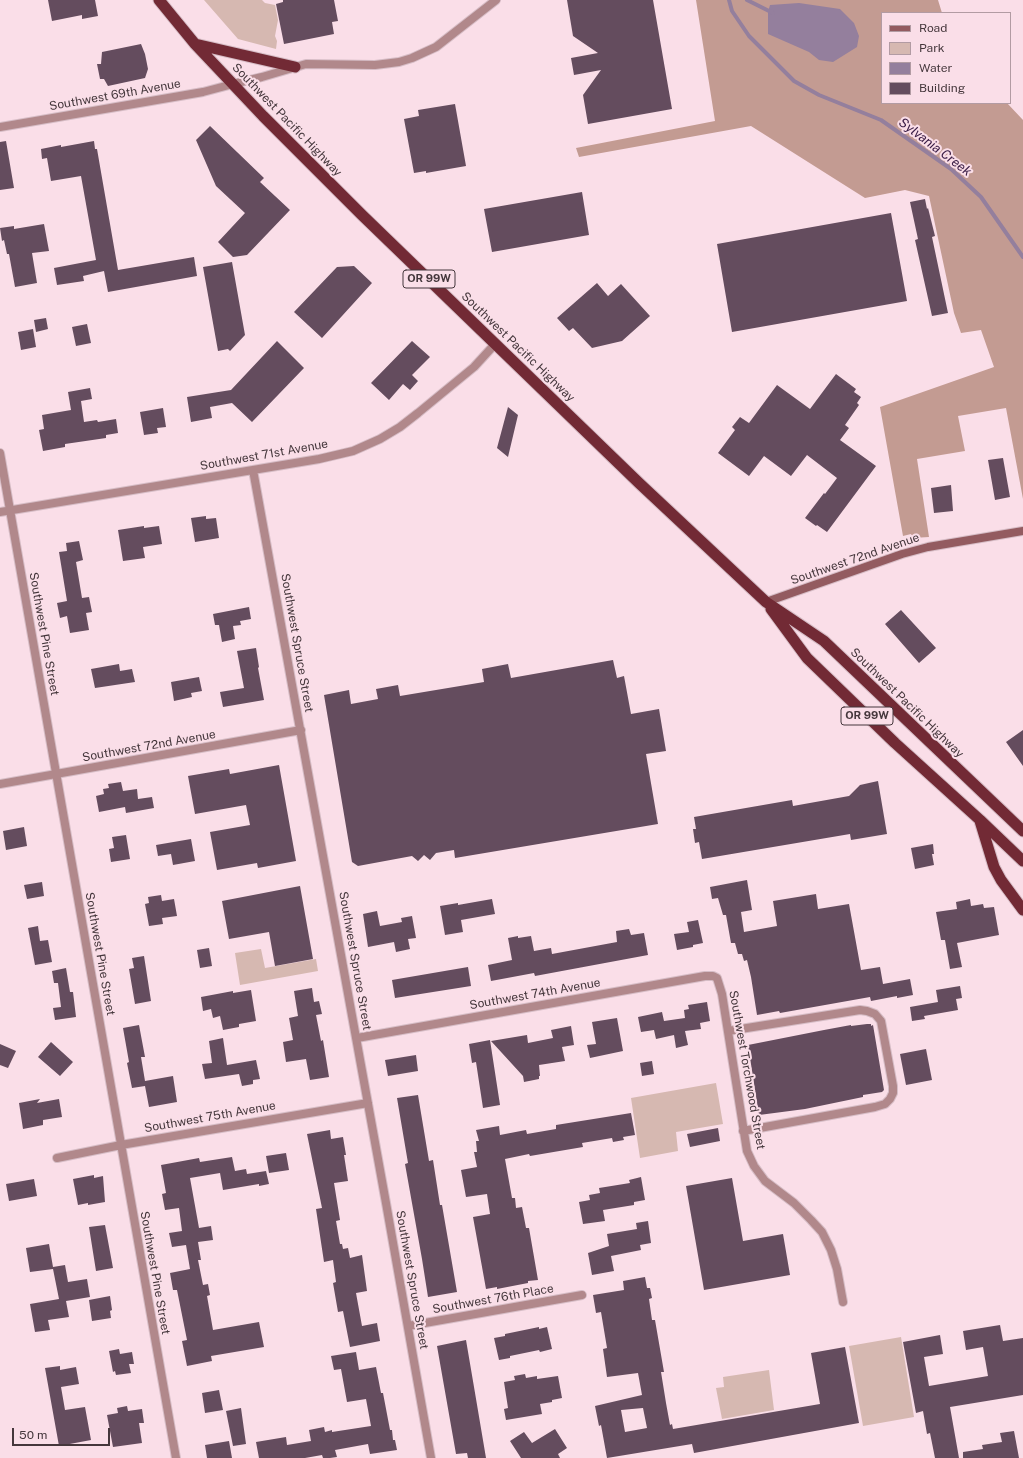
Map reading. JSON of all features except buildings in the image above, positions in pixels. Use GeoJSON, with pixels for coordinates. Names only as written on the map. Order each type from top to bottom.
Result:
{"type":"FeatureCollection","features":[{"type":"Feature","properties":{"kind":"highway","name":"Southwest Pacific Highway"},"geometry":{"type":"LineString","coordinates":[[159,0],[195,44],[357,210],[634,477],[766,602],[824,641],[1023,831]]}},
{"type":"Feature","properties":{"kind":"highway"},"geometry":{"type":"LineString","coordinates":[[195,44],[255,56],[294,67]]}},
{"type":"Feature","properties":{"kind":"highway","name":"Southwest Pacific Highway"},"geometry":{"type":"LineString","coordinates":[[766,602],[807,658],[895,743],[1023,861]]}},
{"type":"Feature","properties":{"kind":"highway"},"geometry":{"type":"LineString","coordinates":[[980,820],[994,867],[1001,880],[1023,910]]}},
{"type":"Feature","properties":{"kind":"main road","name":"Southwest 72nd Avenue"},"geometry":{"type":"LineString","coordinates":[[766,602],[902,554],[928,547],[1023,531]]}},
{"type":"Feature","properties":{"kind":"street","name":"Southwest 69th Avenue"},"geometry":{"type":"LineString","coordinates":[[0,127],[204,92],[306,64],[321,63],[376,65],[399,62],[436,47],[496,0]]}},
{"type":"Feature","properties":{"kind":"street","name":"Southwest 71st Avenue"},"geometry":{"type":"LineString","coordinates":[[0,512],[253,470],[340,454],[353,450],[380,439],[400,427],[472,368],[496,343]]}},
{"type":"Feature","properties":{"kind":"street","name":"Southwest Pine Street"},"geometry":{"type":"LineString","coordinates":[[0,453],[176,1458]]}},
{"type":"Feature","properties":{"kind":"street","name":"Southwest Spruce Street"},"geometry":{"type":"LineString","coordinates":[[253,470],[357,1038],[431,1458]]}},
{"type":"Feature","properties":{"kind":"street","name":"Southwest 72nd Avenue"},"geometry":{"type":"LineString","coordinates":[[0,784],[57,775],[301,730]]}},
{"type":"Feature","properties":{"kind":"street","name":"Southwest 74th Avenue"},"geometry":{"type":"LineString","coordinates":[[357,1038],[705,976],[713,976],[717,978]]}},
{"type":"Feature","properties":{"kind":"street","name":"Southwest Torchwood Street"},"geometry":{"type":"LineString","coordinates":[[717,978],[722,994],[747,1151],[754,1166],[765,1181],[794,1203],[822,1232],[831,1250],[837,1269],[843,1302]]}},
{"type":"Feature","properties":{"kind":"street"},"geometry":{"type":"LineString","coordinates":[[728,1031],[860,1010],[876,1014],[881,1021],[893,1086],[893,1093],[890,1099],[885,1104],[875,1107],[743,1131]]}},
{"type":"Feature","properties":{"kind":"street","name":"Southwest 75th Avenue"},"geometry":{"type":"LineString","coordinates":[[57,1158],[121,1145],[368,1102]]}},
{"type":"Feature","properties":{"kind":"street","name":"Southwest 76th Place"},"geometry":{"type":"LineString","coordinates":[[408,1326],[582,1295]]}},
{"type":"Feature","properties":{"kind":"green space"},"geometry":{"type":"Polygon","coordinates":[[[204,0],[262,0],[265,3],[275,5],[278,20],[275,36],[277,41],[276,49],[238,39],[204,0]]]}},
{"type":"Feature","properties":{"kind":"green space"},"geometry":{"type":"Polygon","coordinates":[[[261,949],[265,968],[316,959],[318,971],[240,985],[235,953],[261,949]]]}},
{"type":"Feature","properties":{"kind":"green space"},"geometry":{"type":"Polygon","coordinates":[[[716,1083],[723,1124],[676,1132],[678,1151],[640,1158],[631,1098],[716,1083]]]}},
{"type":"Feature","properties":{"kind":"green space"},"geometry":{"type":"Polygon","coordinates":[[[901,1337],[914,1417],[863,1426],[849,1346],[901,1337]]]}},
{"type":"Feature","properties":{"kind":"green space"},"geometry":{"type":"Polygon","coordinates":[[[769,1370],[774,1410],[722,1419],[716,1388],[724,1387],[723,1377],[769,1370]]]}},
{"type":"Feature","properties":{"kind":"shaded area"},"geometry":{"type":"Polygon","coordinates":[[[696,0],[938,0],[942,12],[881,12],[881,104],[1008,104],[1023,120],[1023,499],[1006,408],[958,416],[965,451],[917,459],[929,537],[913,538],[911,534],[903,536],[880,407],[994,367],[981,330],[961,333],[954,313],[929,196],[905,190],[865,198],[751,126],[579,157],[576,148],[715,121],[696,0]]]}},
{"type":"Feature","properties":{"kind":"water"},"geometry":{"type":"Polygon","coordinates":[[[799,3],[840,9],[854,23],[859,36],[857,47],[833,62],[819,60],[809,52],[768,34],[768,12],[770,5],[799,3]]]}},
{"type":"Feature","properties":{"kind":"waterway","name":"Sylvania Creek"},"geometry":{"type":"LineString","coordinates":[[729,0],[732,11],[749,36],[794,81],[819,95],[881,120],[951,169],[981,197],[1023,257]]}},
{"type":"Feature","properties":{"kind":"waterway"},"geometry":{"type":"LineString","coordinates":[[747,0],[773,13]]}}]}
